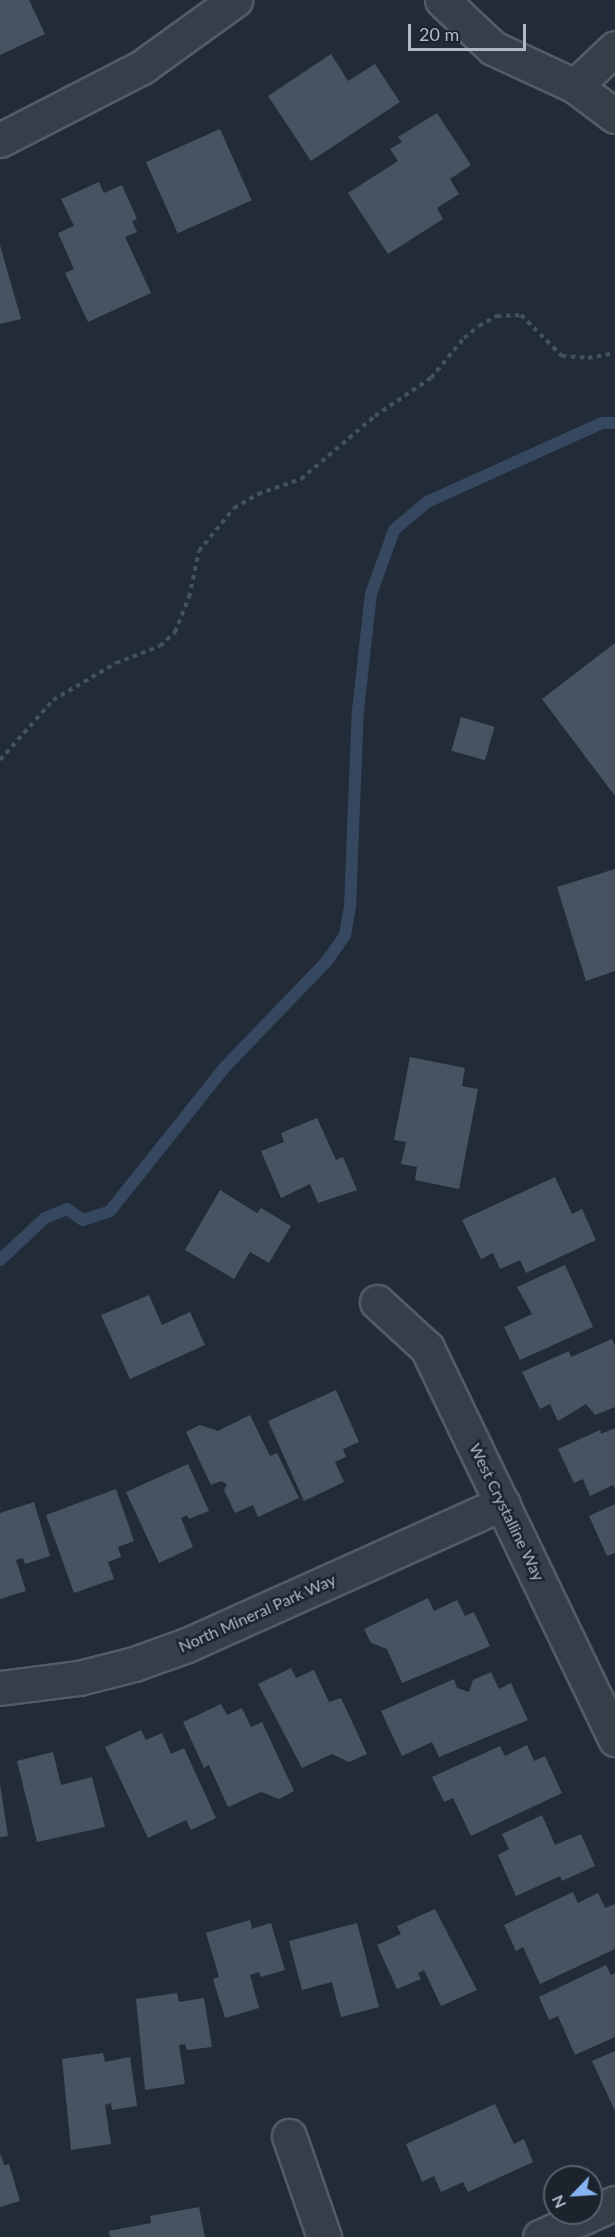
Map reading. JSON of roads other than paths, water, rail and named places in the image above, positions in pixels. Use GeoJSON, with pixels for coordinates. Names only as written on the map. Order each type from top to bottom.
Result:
{"type":"FeatureCollection","features":[{"type":"Feature","properties":{"kind":"street"},"geometry":{"type":"LineString","coordinates":[[0,140],[142,67],[235,0]]}},
{"type":"Feature","properties":{"kind":"street"},"geometry":{"type":"LineString","coordinates":[[442,0],[493,48],[575,86],[615,116]]}},
{"type":"Feature","properties":{"kind":"street"},"geometry":{"type":"LineString","coordinates":[[575,86],[615,48]]}},
{"type":"Feature","properties":{"kind":"street","name":"West Crystalline Way"},"geometry":{"type":"LineString","coordinates":[[377,1302],[427,1348],[615,1739]]}},
{"type":"Feature","properties":{"kind":"street","name":"North Mineral Park Way"},"geometry":{"type":"LineString","coordinates":[[0,1689],[79,1678],[134,1664],[187,1645],[503,1503]]}},
{"type":"Feature","properties":{"kind":"street"},"geometry":{"type":"LineString","coordinates":[[289,2136],[324,2237]]}},
{"type":"Feature","properties":{"kind":"street"},"geometry":{"type":"LineString","coordinates":[[540,2237],[615,2203]]}},
{"type":"Feature","properties":{"kind":"waterway"},"geometry":{"type":"LineString","coordinates":[[0,1260],[45,1218],[67,1209],[83,1220],[110,1211],[224,1068],[327,961],[345,935],[350,906],[358,711],[371,594],[394,530],[427,502],[602,423],[615,423]]}}]}
